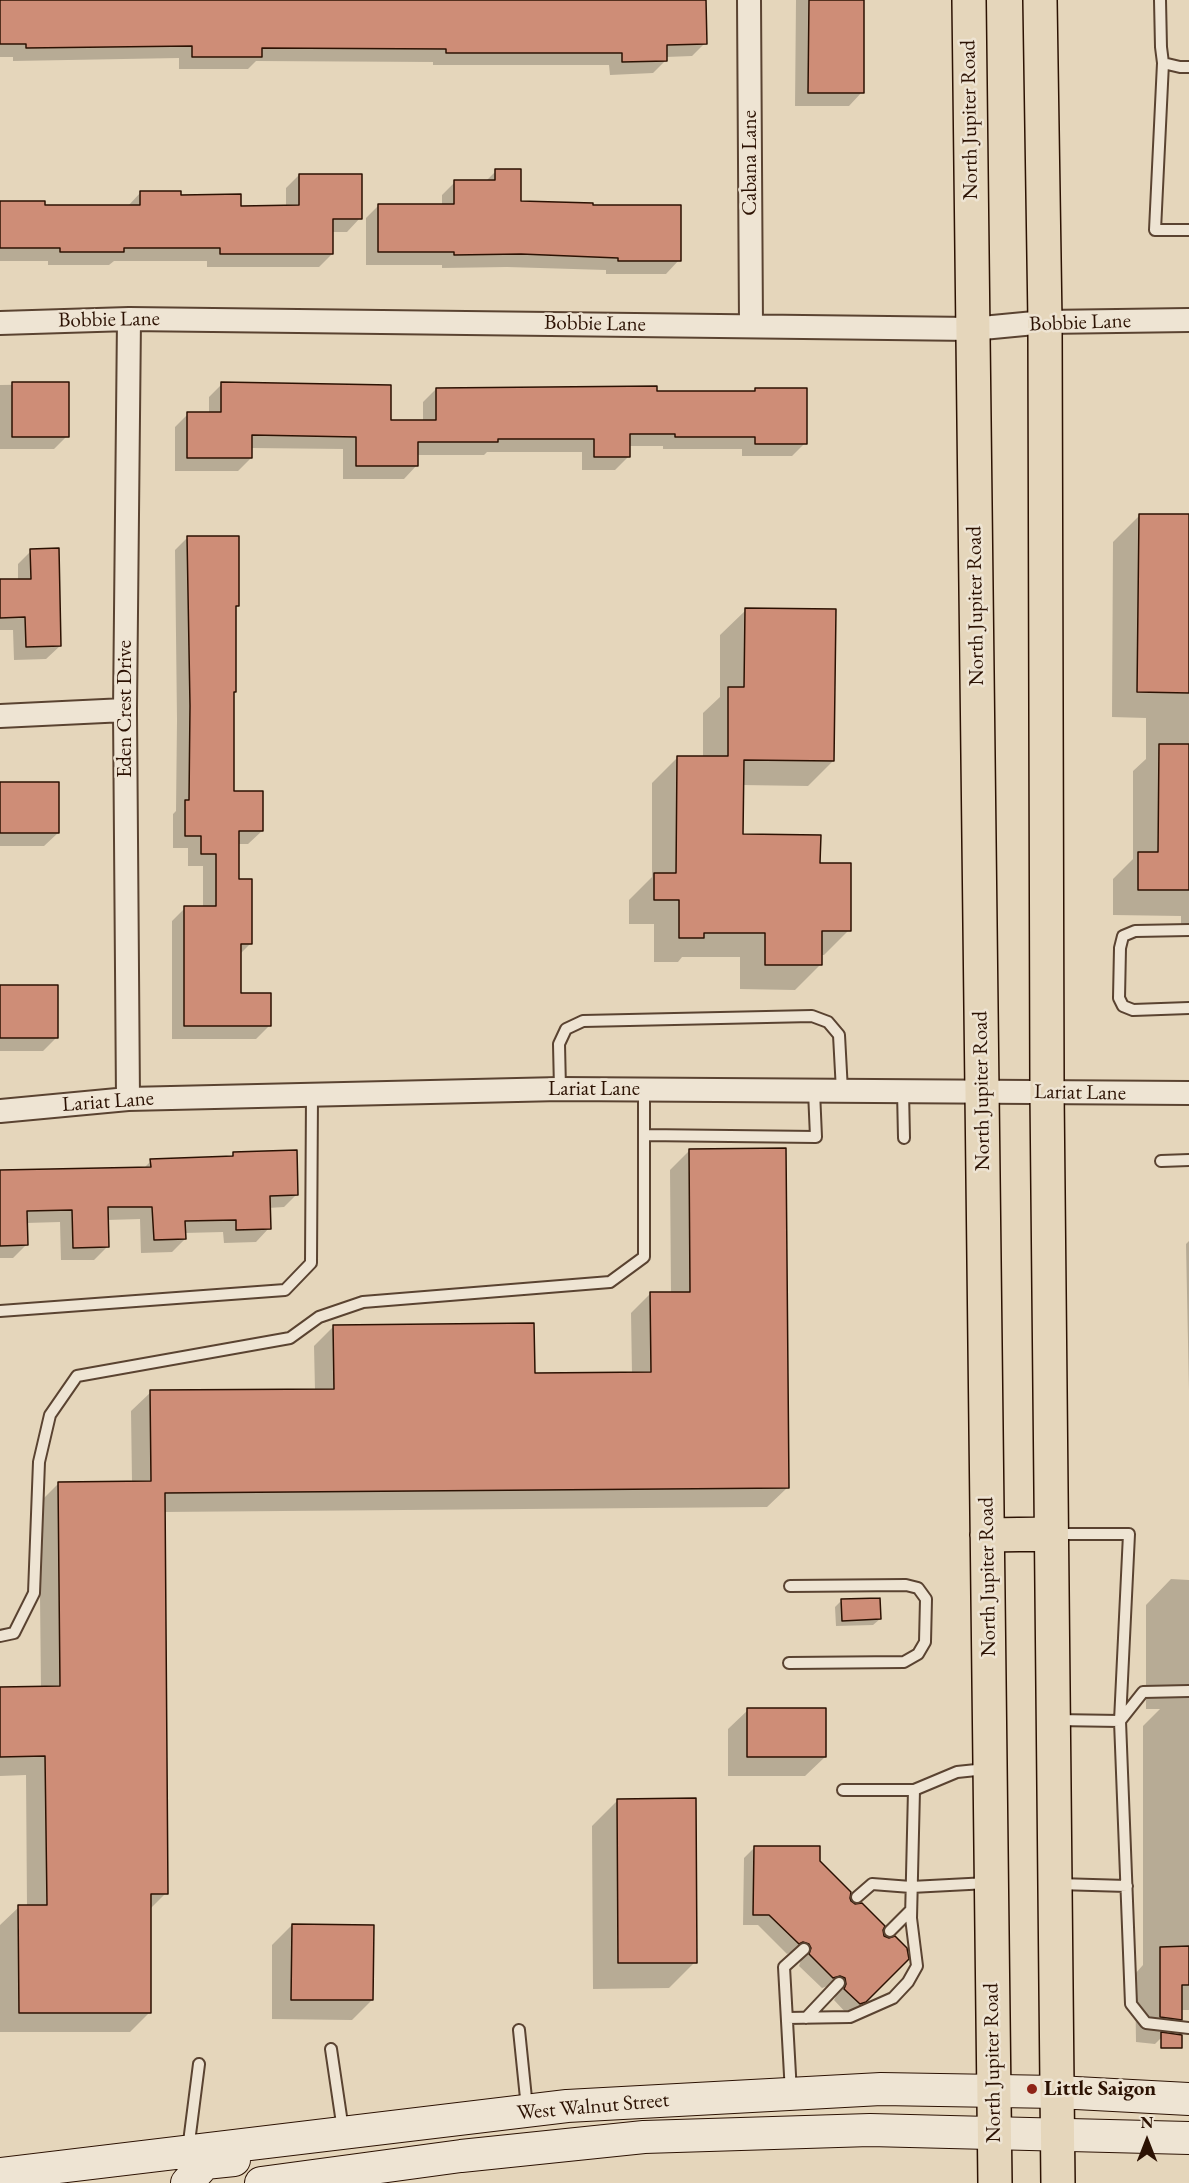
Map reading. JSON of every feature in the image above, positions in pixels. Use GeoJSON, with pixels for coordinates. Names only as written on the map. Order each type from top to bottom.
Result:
{"type":"FeatureCollection","features":[{"type":"Feature","properties":{"kind":"main road","name":"North Jupiter Road"},"geometry":{"type":"LineString","coordinates":[[969,0],[995,2183]]}},
{"type":"Feature","properties":{"kind":"main road"},"geometry":{"type":"LineString","coordinates":[[1040,0],[1044,322],[1047,1092],[1058,2183]]}},
{"type":"Feature","properties":{"kind":"main road"},"geometry":{"type":"LineString","coordinates":[[987,1535],[1051,1534]]}},
{"type":"Feature","properties":{"kind":"main road","name":"West Walnut Street"},"geometry":{"type":"LineString","coordinates":[[0,2174],[567,2106],[881,2089],[1057,2092],[1189,2099]]}},
{"type":"Feature","properties":{"kind":"main road"},"geometry":{"type":"LineString","coordinates":[[353,2177],[351,2158],[369,2142],[393,2135],[453,2129],[520,2112]]}},
{"type":"Feature","properties":{"kind":"main road","name":"West Walnut Street"},"geometry":{"type":"LineString","coordinates":[[261,2183],[353,2177],[461,2156],[644,2137],[870,2130],[1189,2138]]}},
{"type":"Feature","properties":{"kind":"main road"},"geometry":{"type":"LineString","coordinates":[[187,2183],[205,2163],[290,2153],[323,2145],[344,2133]]}},
{"type":"Feature","properties":{"kind":"street","name":"Cabana Lane"},"geometry":{"type":"LineString","coordinates":[[749,0],[751,325]]}},
{"type":"Feature","properties":{"kind":"street","name":"Bobbie Lane"},"geometry":{"type":"LineString","coordinates":[[0,323],[129,319],[972,329],[1044,322],[1189,320]]}},
{"type":"Feature","properties":{"kind":"street","name":"Eden Crest Drive"},"geometry":{"type":"LineString","coordinates":[[128,1099],[125,710],[129,319]]}},
{"type":"Feature","properties":{"kind":"street"},"geometry":{"type":"LineString","coordinates":[[0,716],[125,710]]}},
{"type":"Feature","properties":{"kind":"street","name":"Lariat Lane"},"geometry":{"type":"LineString","coordinates":[[0,1111],[128,1099],[560,1089],[1189,1093]]}},
{"type":"Feature","properties":{"kind":"lane"},"geometry":{"type":"LineString","coordinates":[[1160,0],[1163,63],[1155,230],[1189,230]]}},
{"type":"Feature","properties":{"kind":"lane"},"geometry":{"type":"LineString","coordinates":[[1163,63],[1189,67]]}},
{"type":"Feature","properties":{"kind":"lane"},"geometry":{"type":"LineString","coordinates":[[1189,930],[1135,931],[1123,936],[1120,948],[1119,998],[1123,1006],[1133,1010],[1189,1008]]}},
{"type":"Feature","properties":{"kind":"lane"},"geometry":{"type":"LineString","coordinates":[[560,1089],[559,1044],[566,1029],[583,1021],[812,1016],[828,1022],[839,1035],[842,1091]]}},
{"type":"Feature","properties":{"kind":"lane"},"geometry":{"type":"LineString","coordinates":[[0,1636],[14,1633],[34,1593],[39,1462],[50,1415],[77,1376],[290,1338],[319,1317],[363,1302],[610,1282],[644,1257],[644,1089]]}},
{"type":"Feature","properties":{"kind":"lane"},"geometry":{"type":"LineString","coordinates":[[644,1136],[816,1137],[814,1091]]}},
{"type":"Feature","properties":{"kind":"lane"},"geometry":{"type":"LineString","coordinates":[[903,1091],[904,1138]]}},
{"type":"Feature","properties":{"kind":"lane"},"geometry":{"type":"LineString","coordinates":[[0,1311],[285,1290],[310,1263],[312,1095]]}},
{"type":"Feature","properties":{"kind":"lane"},"geometry":{"type":"LineString","coordinates":[[1161,1161],[1189,1160]]}},
{"type":"Feature","properties":{"kind":"lane"},"geometry":{"type":"LineString","coordinates":[[1051,1534],[1129,1534],[1120,1721],[1131,2004],[1146,2023],[1189,2028]]}},
{"type":"Feature","properties":{"kind":"lane"},"geometry":{"type":"LineString","coordinates":[[789,1586],[906,1585],[918,1588],[926,1599],[925,1642],[918,1654],[904,1662],[789,1663]]}},
{"type":"Feature","properties":{"kind":"lane"},"geometry":{"type":"LineString","coordinates":[[1120,1721],[1143,1692],[1189,1691]]}},
{"type":"Feature","properties":{"kind":"lane"},"geometry":{"type":"LineString","coordinates":[[1053,1720],[1120,1721]]}},
{"type":"Feature","properties":{"kind":"lane"},"geometry":{"type":"LineString","coordinates":[[843,1790],[914,1790],[957,1772],[990,1769]]}},
{"type":"Feature","properties":{"kind":"lane"},"geometry":{"type":"LineString","coordinates":[[787,2018],[850,2017],[893,1998],[908,1982],[917,1966],[911,1910],[914,1790]]}},
{"type":"Feature","properties":{"kind":"lane"},"geometry":{"type":"LineString","coordinates":[[857,1898],[872,1884],[911,1887],[991,1883]]}},
{"type":"Feature","properties":{"kind":"lane"},"geometry":{"type":"LineString","coordinates":[[1054,1884],[1127,1886]]}},
{"type":"Feature","properties":{"kind":"lane"},"geometry":{"type":"LineString","coordinates":[[890,1931],[911,1910]]}},
{"type":"Feature","properties":{"kind":"lane"},"geometry":{"type":"LineString","coordinates":[[792,2093],[784,1967],[804,1949]]}},
{"type":"Feature","properties":{"kind":"lane"},"geometry":{"type":"LineString","coordinates":[[806,2018],[839,1983]]}},
{"type":"Feature","properties":{"kind":"lane"},"geometry":{"type":"LineString","coordinates":[[519,2030],[520,2112]]}},
{"type":"Feature","properties":{"kind":"lane"},"geometry":{"type":"LineString","coordinates":[[332,2049],[344,2133]]}},
{"type":"Feature","properties":{"kind":"lane"},"geometry":{"type":"LineString","coordinates":[[188,2152],[199,2064]]}},
{"type":"Feature","properties":{"kind":"building"},"geometry":{"type":"Polygon","coordinates":[[[0,0],[706,0],[707,44],[667,45],[667,61],[622,62],[622,53],[446,53],[446,49],[262,48],[262,57],[192,57],[192,46],[26,48],[26,44],[0,44],[0,0]]]}},
{"type":"Feature","properties":{"kind":"building"},"geometry":{"type":"Polygon","coordinates":[[[809,0],[864,0],[864,93],[808,93],[809,0]]]}},
{"type":"Feature","properties":{"kind":"building"},"geometry":{"type":"Polygon","coordinates":[[[495,169],[521,169],[521,201],[593,203],[593,205],[681,205],[681,261],[618,261],[618,258],[521,254],[454,255],[454,252],[378,252],[378,204],[454,204],[454,180],[495,180],[495,169]]]}},
{"type":"Feature","properties":{"kind":"building"},"geometry":{"type":"Polygon","coordinates":[[[299,174],[362,174],[362,219],[333,219],[333,254],[220,254],[220,248],[124,248],[124,252],[60,252],[60,248],[0,248],[0,201],[45,201],[45,205],[140,205],[140,191],[181,191],[181,195],[241,194],[241,206],[299,205],[299,174]]]}},
{"type":"Feature","properties":{"kind":"building"},"geometry":{"type":"Polygon","coordinates":[[[12,382],[69,382],[69,437],[12,437],[12,382]]]}},
{"type":"Feature","properties":{"kind":"building"},"geometry":{"type":"Polygon","coordinates":[[[221,382],[391,385],[391,420],[436,420],[436,388],[657,386],[657,391],[755,391],[755,388],[807,388],[807,444],[755,444],[755,437],[675,437],[675,434],[630,434],[630,457],[594,457],[594,439],[418,442],[418,466],[356,466],[356,437],[252,435],[252,458],[187,458],[187,412],[221,412],[221,382]]]}},
{"type":"Feature","properties":{"kind":"building"},"geometry":{"type":"Polygon","coordinates":[[[1139,514],[1189,514],[1189,693],[1137,692],[1139,514]]]}},
{"type":"Feature","properties":{"kind":"building"},"geometry":{"type":"Polygon","coordinates":[[[187,536],[239,536],[239,606],[236,606],[236,692],[234,692],[234,791],[263,791],[263,831],[239,831],[239,879],[252,879],[252,944],[241,944],[241,993],[271,993],[271,1026],[184,1026],[184,906],[216,906],[216,854],[201,854],[201,836],[185,836],[185,800],[189,800],[190,706],[187,536]]]}},
{"type":"Feature","properties":{"kind":"building"},"geometry":{"type":"Polygon","coordinates":[[[59,548],[61,646],[26,647],[25,617],[0,618],[0,579],[31,579],[30,549],[59,548]]]}},
{"type":"Feature","properties":{"kind":"building"},"geometry":{"type":"Polygon","coordinates":[[[745,608],[836,609],[834,761],[744,760],[743,834],[821,835],[820,863],[851,863],[851,931],[822,931],[822,965],[765,965],[765,933],[704,933],[704,938],[679,938],[679,900],[654,900],[654,873],[676,873],[677,756],[728,756],[728,687],[744,687],[745,608]]]}},
{"type":"Feature","properties":{"kind":"building"},"geometry":{"type":"Polygon","coordinates":[[[1159,744],[1189,744],[1189,890],[1138,890],[1138,852],[1158,852],[1159,744]]]}},
{"type":"Feature","properties":{"kind":"building"},"geometry":{"type":"Polygon","coordinates":[[[0,782],[59,782],[59,833],[0,833],[0,782]]]}},
{"type":"Feature","properties":{"kind":"building"},"geometry":{"type":"Polygon","coordinates":[[[0,985],[58,985],[58,1038],[0,1038],[0,985]]]}},
{"type":"Feature","properties":{"kind":"building"},"geometry":{"type":"Polygon","coordinates":[[[786,1148],[789,1488],[165,1493],[168,1894],[151,1894],[151,2013],[19,2013],[18,1905],[47,1905],[45,1756],[0,1757],[0,1687],[60,1686],[58,1482],[151,1481],[150,1390],[334,1389],[333,1325],[534,1323],[535,1373],[651,1372],[650,1292],[690,1292],[689,1149],[786,1148]]]}},
{"type":"Feature","properties":{"kind":"building"},"geometry":{"type":"Polygon","coordinates":[[[297,1150],[298,1195],[270,1196],[271,1229],[236,1230],[236,1220],[185,1221],[186,1239],[154,1240],[152,1207],[108,1207],[109,1247],[73,1248],[72,1210],[27,1211],[28,1245],[0,1246],[0,1170],[151,1167],[150,1159],[233,1156],[233,1152],[297,1150]]]}},
{"type":"Feature","properties":{"kind":"building"},"geometry":{"type":"Polygon","coordinates":[[[880,1598],[881,1619],[842,1621],[841,1599],[880,1598]]]}},
{"type":"Feature","properties":{"kind":"building"},"geometry":{"type":"Polygon","coordinates":[[[747,1708],[826,1708],[826,1757],[747,1757],[747,1708]]]}},
{"type":"Feature","properties":{"kind":"building"},"geometry":{"type":"Polygon","coordinates":[[[696,1798],[697,1963],[618,1963],[617,1799],[696,1798]]]}},
{"type":"Feature","properties":{"kind":"building"},"geometry":{"type":"Polygon","coordinates":[[[754,1846],[820,1846],[820,1861],[851,1892],[851,1901],[855,1904],[862,1903],[885,1926],[884,1936],[889,1938],[895,1936],[907,1948],[909,1959],[866,2002],[860,2004],[844,1989],[845,1978],[840,1976],[833,1978],[809,1954],[811,1948],[809,1944],[803,1942],[799,1944],[769,1915],[753,1915],[754,1846]]]}},
{"type":"Feature","properties":{"kind":"building"},"geometry":{"type":"Polygon","coordinates":[[[292,1924],[374,1925],[373,2000],[291,2000],[292,1924]]]}},
{"type":"Feature","properties":{"kind":"building"},"geometry":{"type":"Polygon","coordinates":[[[1189,1946],[1189,1985],[1182,1985],[1182,2020],[1160,2017],[1160,1947],[1189,1946]]]}},
{"type":"Feature","properties":{"kind":"building"},"geometry":{"type":"Polygon","coordinates":[[[1161,2032],[1182,2035],[1182,2048],[1161,2048],[1161,2032]]]}},
{"type":"Feature","properties":{"kind":"place","name":"Little Saigon"},"geometry":{"type":"Point","coordinates":[1032,2089]}}]}
